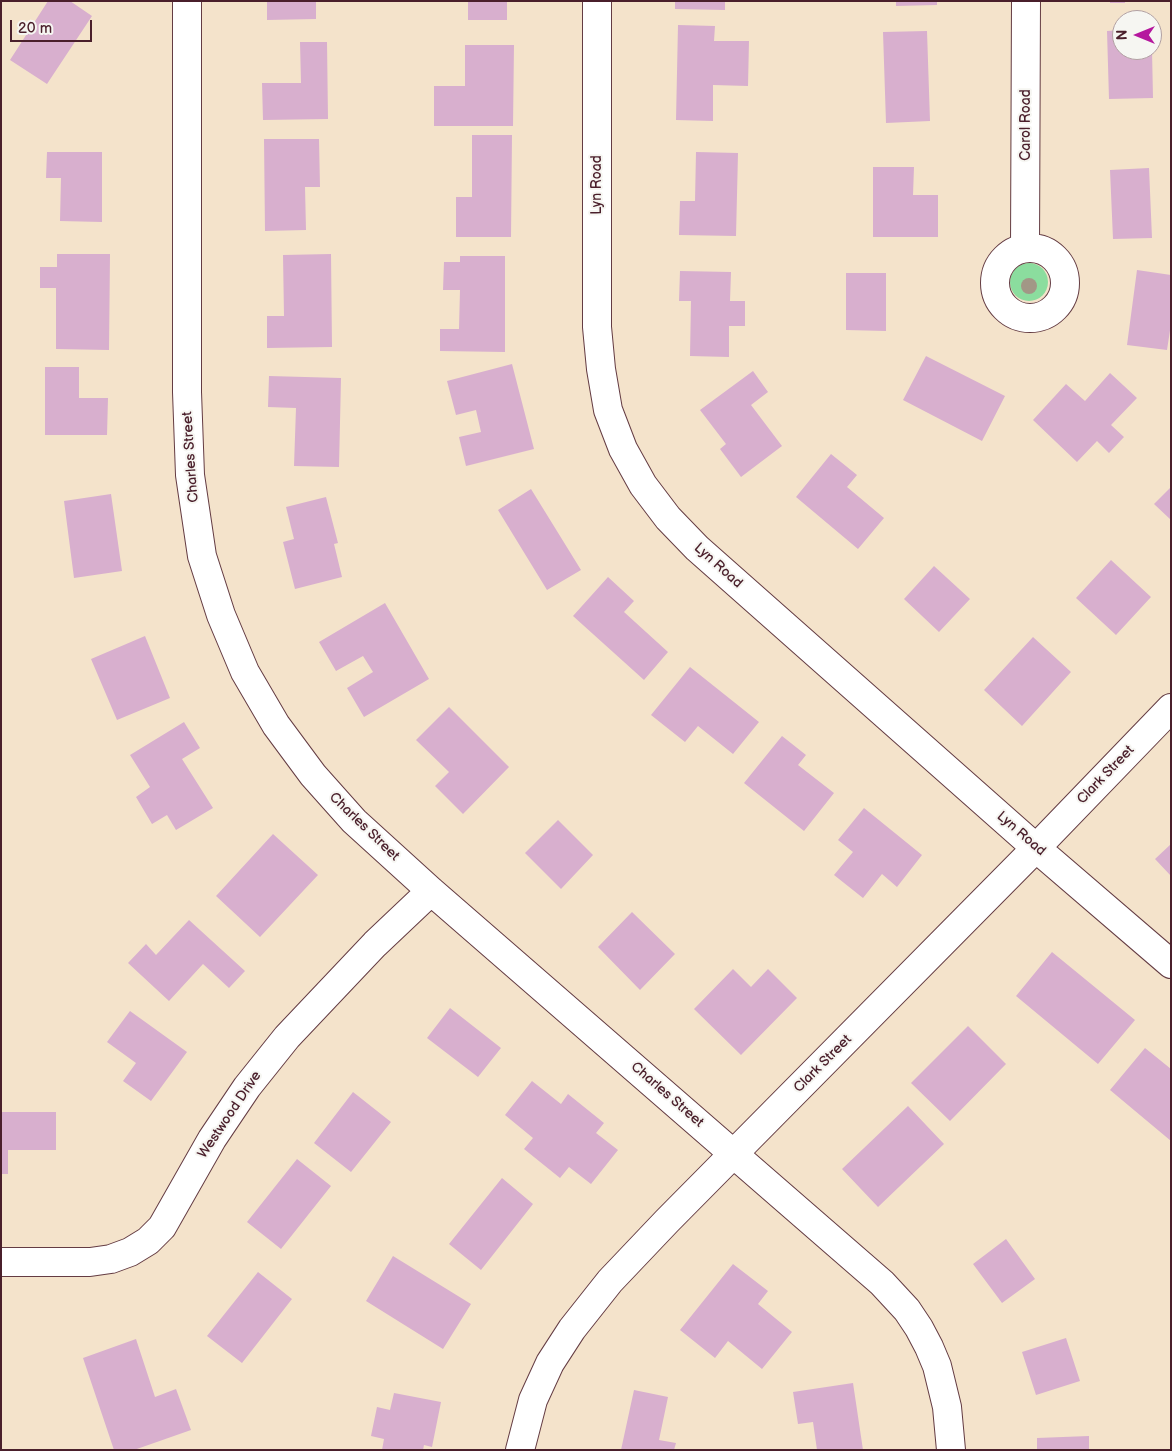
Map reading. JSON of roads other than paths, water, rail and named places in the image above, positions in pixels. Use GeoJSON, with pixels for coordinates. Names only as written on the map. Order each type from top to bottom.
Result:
{"type":"FeatureCollection","features":[{"type":"Feature","properties":{"kind":"street","name":"Charles Street"},"geometry":{"type":"LineString","coordinates":[[187,1],[186,392],[190,475],[202,556],[224,623],[245,672],[276,725],[313,775],[354,820],[431,891],[882,1283],[907,1310],[919,1328],[937,1366],[947,1407],[951,1450]]}},
{"type":"Feature","properties":{"kind":"street","name":"Lyn Road"},"geometry":{"type":"LineString","coordinates":[[597,1],[597,327],[601,369],[608,410],[623,449],[643,485],[668,518],[697,548],[1036,848],[1171,964]]}},
{"type":"Feature","properties":{"kind":"street","name":"Carol Road"},"geometry":{"type":"LineString","coordinates":[[1025,248],[1026,1]]}},
{"type":"Feature","properties":{"kind":"street","name":"Clark Street"},"geometry":{"type":"LineString","coordinates":[[520,1450],[533,1400],[550,1363],[572,1329],[617,1275],[667,1221],[1036,848],[1171,708]]}},
{"type":"Feature","properties":{"kind":"street","name":"Westwood Drive"},"geometry":{"type":"LineString","coordinates":[[1,1262],[90,1262],[111,1259],[130,1252],[148,1241],[162,1227],[212,1140],[247,1087],[287,1037],[375,944],[431,891]]}}]}
